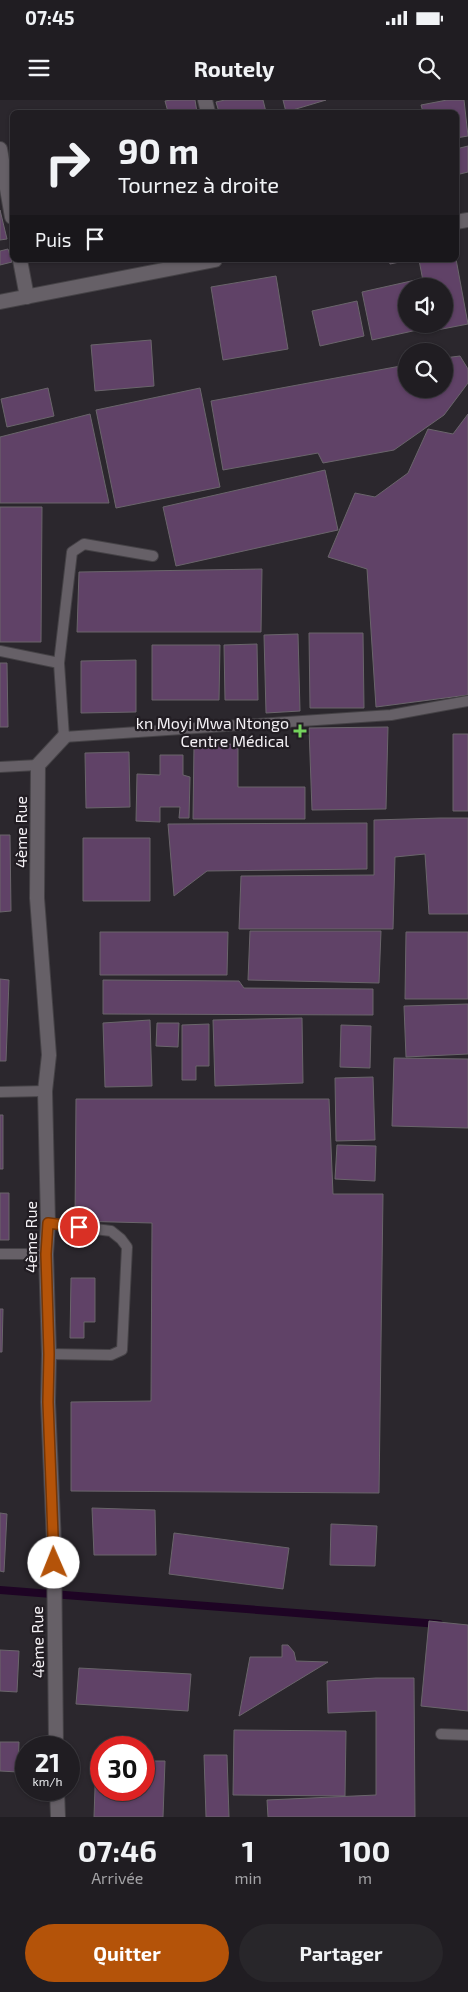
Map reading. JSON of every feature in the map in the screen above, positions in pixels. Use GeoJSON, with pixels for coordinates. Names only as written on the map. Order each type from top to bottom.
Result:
{"type":"FeatureCollection","features":[{"type":"Feature","properties":{"kind":"street"},"geometry":{"type":"LineString","coordinates":[[0,149],[10,206]]}},
{"type":"Feature","properties":{"kind":"street"},"geometry":{"type":"LineString","coordinates":[[20,262],[27,297]]}},
{"type":"Feature","properties":{"kind":"street"},"geometry":{"type":"LineString","coordinates":[[0,302],[205,262]]}},
{"type":"Feature","properties":{"kind":"street"},"geometry":{"type":"LineString","coordinates":[[38,765],[64,737]]}},
{"type":"Feature","properties":{"kind":"street","name":"4ème Rue"},"geometry":{"type":"LineString","coordinates":[[38,765],[37,898],[49,1055],[45,1091],[48,1223],[46,1254],[49,1354],[48,1402],[54,1544],[56,1736]]}},
{"type":"Feature","properties":{"kind":"street"},"geometry":{"type":"LineString","coordinates":[[57,1801],[58,1817]]}},
{"type":"Feature","properties":{"kind":"lane"},"geometry":{"type":"LineString","coordinates":[[153,556],[84,544],[72,552],[59,663],[64,737],[291,724],[391,715],[468,701]]}},
{"type":"Feature","properties":{"kind":"lane"},"geometry":{"type":"LineString","coordinates":[[0,650],[59,663]]}},
{"type":"Feature","properties":{"kind":"lane"},"geometry":{"type":"LineString","coordinates":[[0,767],[38,765]]}},
{"type":"Feature","properties":{"kind":"lane"},"geometry":{"type":"LineString","coordinates":[[0,1092],[45,1091]]}},
{"type":"Feature","properties":{"kind":"lane"},"geometry":{"type":"LineString","coordinates":[[48,1223],[111,1231],[127,1247],[122,1350],[111,1355],[49,1354]]}},
{"type":"Feature","properties":{"kind":"lane"},"geometry":{"type":"LineString","coordinates":[[0,1254],[46,1254]]}},
{"type":"Feature","properties":{"kind":"lane"},"geometry":{"type":"LineString","coordinates":[[442,1734],[468,1735]]}},
{"type":"Feature","properties":{"kind":"building"},"geometry":{"type":"Polygon","coordinates":[[[195,100],[197,110],[167,110],[165,101],[195,100]]]}},
{"type":"Feature","properties":{"kind":"building"},"geometry":{"type":"Polygon","coordinates":[[[225,100],[263,100],[266,110],[218,110],[216,102],[225,100]]]}},
{"type":"Feature","properties":{"kind":"building"},"geometry":{"type":"Polygon","coordinates":[[[283,100],[326,100],[293,110],[286,110],[283,100]]]}},
{"type":"Feature","properties":{"kind":"building"},"geometry":{"type":"Polygon","coordinates":[[[447,100],[464,100],[468,136],[459,138],[459,110],[422,110],[421,105],[447,100]]]}},
{"type":"Feature","properties":{"kind":"building"},"geometry":{"type":"Polygon","coordinates":[[[468,146],[468,172],[459,174],[459,148],[468,146]]]}},
{"type":"Feature","properties":{"kind":"building"},"geometry":{"type":"Polygon","coordinates":[[[0,210],[7,239],[0,240],[0,210]]]}},
{"type":"Feature","properties":{"kind":"building"},"geometry":{"type":"Polygon","coordinates":[[[8,249],[10,262],[12,262],[0,265],[0,251],[8,249]]]}},
{"type":"Feature","properties":{"kind":"building"},"geometry":{"type":"Polygon","coordinates":[[[419,262],[457,262],[468,324],[453,327],[453,278],[422,278],[419,262]]]}},
{"type":"Feature","properties":{"kind":"building"},"geometry":{"type":"Polygon","coordinates":[[[276,276],[288,349],[223,360],[211,287],[276,276]]]}},
{"type":"Feature","properties":{"kind":"building"},"geometry":{"type":"Polygon","coordinates":[[[398,284],[398,333],[404,333],[372,340],[362,292],[398,284]]]}},
{"type":"Feature","properties":{"kind":"building"},"geometry":{"type":"Polygon","coordinates":[[[357,301],[364,336],[320,346],[312,311],[357,301]]]}},
{"type":"Feature","properties":{"kind":"building"},"geometry":{"type":"Polygon","coordinates":[[[151,340],[154,386],[95,391],[91,345],[151,340]]]}},
{"type":"Feature","properties":{"kind":"building"},"geometry":{"type":"Polygon","coordinates":[[[460,356],[468,369],[468,383],[444,415],[394,450],[323,463],[318,453],[223,470],[211,401],[398,366],[398,398],[453,398],[453,357],[460,356]]]}},
{"type":"Feature","properties":{"kind":"building"},"geometry":{"type":"Polygon","coordinates":[[[48,388],[54,416],[7,427],[1,399],[48,388]]]}},
{"type":"Feature","properties":{"kind":"building"},"geometry":{"type":"Polygon","coordinates":[[[200,388],[220,487],[116,508],[96,410],[200,388]]]}},
{"type":"Feature","properties":{"kind":"building"},"geometry":{"type":"Polygon","coordinates":[[[90,414],[109,503],[0,503],[0,437],[90,414]]]}},
{"type":"Feature","properties":{"kind":"building"},"geometry":{"type":"Polygon","coordinates":[[[468,414],[468,695],[376,707],[367,569],[328,557],[355,493],[375,497],[408,473],[428,429],[453,434],[468,414]]]}},
{"type":"Feature","properties":{"kind":"building"},"geometry":{"type":"Polygon","coordinates":[[[325,470],[338,530],[176,566],[163,507],[325,470]]]}},
{"type":"Feature","properties":{"kind":"building"},"geometry":{"type":"Polygon","coordinates":[[[0,507],[42,507],[41,642],[0,642],[0,507]]]}},
{"type":"Feature","properties":{"kind":"building"},"geometry":{"type":"Polygon","coordinates":[[[262,569],[261,632],[77,632],[79,572],[262,569]]]}},
{"type":"Feature","properties":{"kind":"building"},"geometry":{"type":"Polygon","coordinates":[[[309,633],[363,633],[364,708],[310,708],[309,633]]]}},
{"type":"Feature","properties":{"kind":"building"},"geometry":{"type":"Polygon","coordinates":[[[298,634],[300,711],[266,713],[264,635],[298,634]]]}},
{"type":"Feature","properties":{"kind":"building"},"geometry":{"type":"Polygon","coordinates":[[[257,644],[258,700],[225,700],[224,645],[257,644]]]}},
{"type":"Feature","properties":{"kind":"building"},"geometry":{"type":"Polygon","coordinates":[[[152,645],[220,645],[219,700],[152,700],[152,645]]]}},
{"type":"Feature","properties":{"kind":"building"},"geometry":{"type":"Polygon","coordinates":[[[136,660],[136,712],[81,713],[81,661],[136,660]]]}},
{"type":"Feature","properties":{"kind":"building"},"geometry":{"type":"Polygon","coordinates":[[[0,663],[7,663],[8,727],[0,727],[0,663]]]}},
{"type":"Feature","properties":{"kind":"building"},"geometry":{"type":"Polygon","coordinates":[[[388,727],[386,809],[312,810],[309,728],[388,727]]]}},
{"type":"Feature","properties":{"kind":"building"},"geometry":{"type":"Polygon","coordinates":[[[453,734],[468,734],[468,811],[453,811],[453,734]]]}},
{"type":"Feature","properties":{"kind":"building"},"geometry":{"type":"Polygon","coordinates":[[[238,744],[238,787],[305,787],[305,819],[193,819],[194,745],[238,744]]]}},
{"type":"Feature","properties":{"kind":"building"},"geometry":{"type":"Polygon","coordinates":[[[129,752],[130,807],[86,808],[85,753],[129,752]]]}},
{"type":"Feature","properties":{"kind":"building"},"geometry":{"type":"Polygon","coordinates":[[[160,755],[183,755],[183,775],[190,777],[189,818],[179,818],[180,807],[160,807],[160,822],[136,821],[137,774],[160,775],[160,755]]]}},
{"type":"Feature","properties":{"kind":"building"},"geometry":{"type":"Polygon","coordinates":[[[468,818],[468,914],[429,914],[425,854],[395,857],[393,929],[239,929],[241,876],[374,875],[374,820],[468,818]]]}},
{"type":"Feature","properties":{"kind":"building"},"geometry":{"type":"Polygon","coordinates":[[[367,823],[367,869],[207,871],[174,896],[168,824],[367,823]]]}},
{"type":"Feature","properties":{"kind":"building"},"geometry":{"type":"Polygon","coordinates":[[[0,835],[10,835],[11,911],[0,912],[0,835]]]}},
{"type":"Feature","properties":{"kind":"building"},"geometry":{"type":"Polygon","coordinates":[[[83,838],[150,838],[150,901],[83,901],[83,838]]]}},
{"type":"Feature","properties":{"kind":"building"},"geometry":{"type":"Polygon","coordinates":[[[250,931],[381,931],[379,983],[248,980],[250,931]]]}},
{"type":"Feature","properties":{"kind":"building"},"geometry":{"type":"Polygon","coordinates":[[[100,932],[228,932],[227,975],[100,975],[100,932]]]}},
{"type":"Feature","properties":{"kind":"building"},"geometry":{"type":"Polygon","coordinates":[[[406,932],[468,932],[468,999],[405,999],[406,932]]]}},
{"type":"Feature","properties":{"kind":"building"},"geometry":{"type":"Polygon","coordinates":[[[0,979],[9,980],[6,1061],[0,1061],[0,979]]]}},
{"type":"Feature","properties":{"kind":"building"},"geometry":{"type":"Polygon","coordinates":[[[103,980],[239,981],[244,988],[373,989],[373,1015],[103,1014],[103,980]]]}},
{"type":"Feature","properties":{"kind":"building"},"geometry":{"type":"Polygon","coordinates":[[[468,1004],[468,1054],[406,1057],[404,1006],[468,1004]]]}},
{"type":"Feature","properties":{"kind":"building"},"geometry":{"type":"Polygon","coordinates":[[[302,1018],[303,1083],[215,1086],[213,1020],[302,1018]]]}},
{"type":"Feature","properties":{"kind":"building"},"geometry":{"type":"Polygon","coordinates":[[[150,1020],[152,1086],[105,1087],[103,1023],[150,1020]]]}},
{"type":"Feature","properties":{"kind":"building"},"geometry":{"type":"Polygon","coordinates":[[[157,1023],[179,1023],[178,1047],[156,1046],[157,1023]]]}},
{"type":"Feature","properties":{"kind":"building"},"geometry":{"type":"Polygon","coordinates":[[[209,1024],[209,1066],[196,1066],[196,1080],[182,1080],[182,1025],[209,1024]]]}},
{"type":"Feature","properties":{"kind":"building"},"geometry":{"type":"Polygon","coordinates":[[[341,1025],[371,1026],[370,1068],[340,1067],[341,1025]]]}},
{"type":"Feature","properties":{"kind":"building"},"geometry":{"type":"Polygon","coordinates":[[[394,1058],[468,1059],[468,1128],[392,1126],[394,1058]]]}},
{"type":"Feature","properties":{"kind":"building"},"geometry":{"type":"Polygon","coordinates":[[[373,1077],[375,1140],[336,1141],[335,1078],[373,1077]]]}},
{"type":"Feature","properties":{"kind":"building"},"geometry":{"type":"Polygon","coordinates":[[[76,1099],[329,1099],[333,1194],[383,1194],[379,1493],[71,1491],[71,1402],[151,1401],[152,1223],[75,1221],[76,1099]]]}},
{"type":"Feature","properties":{"kind":"building"},"geometry":{"type":"Polygon","coordinates":[[[0,1115],[3,1115],[3,1169],[0,1169],[0,1115]]]}},
{"type":"Feature","properties":{"kind":"building"},"geometry":{"type":"Polygon","coordinates":[[[337,1145],[376,1146],[375,1181],[335,1179],[337,1145]]]}},
{"type":"Feature","properties":{"kind":"building"},"geometry":{"type":"Polygon","coordinates":[[[0,1193],[9,1193],[9,1240],[0,1240],[0,1193]]]}},
{"type":"Feature","properties":{"kind":"building"},"geometry":{"type":"Polygon","coordinates":[[[71,1278],[95,1278],[95,1322],[84,1322],[84,1338],[70,1338],[71,1278]]]}},
{"type":"Feature","properties":{"kind":"building"},"geometry":{"type":"Polygon","coordinates":[[[0,1309],[3,1309],[2,1352],[0,1352],[0,1309]]]}},
{"type":"Feature","properties":{"kind":"building"},"geometry":{"type":"Polygon","coordinates":[[[92,1508],[155,1510],[156,1555],[94,1555],[92,1508]]]}},
{"type":"Feature","properties":{"kind":"building"},"geometry":{"type":"Polygon","coordinates":[[[0,1513],[7,1514],[4,1572],[0,1571],[0,1513]]]}},
{"type":"Feature","properties":{"kind":"building"},"geometry":{"type":"Polygon","coordinates":[[[331,1524],[377,1526],[375,1566],[330,1565],[331,1524]]]}},
{"type":"Feature","properties":{"kind":"building"},"geometry":{"type":"Polygon","coordinates":[[[174,1533],[289,1548],[283,1589],[169,1574],[174,1533]]]}},
{"type":"Feature","properties":{"kind":"building"},"geometry":{"type":"Polygon","coordinates":[[[429,1621],[468,1625],[468,1711],[421,1706],[429,1621]]]}},
{"type":"Feature","properties":{"kind":"building"},"geometry":{"type":"Polygon","coordinates":[[[282,1645],[288,1645],[294,1652],[296,1661],[328,1662],[239,1716],[250,1657],[282,1657],[282,1645]]]}},
{"type":"Feature","properties":{"kind":"building"},"geometry":{"type":"Polygon","coordinates":[[[0,1650],[19,1651],[17,1692],[0,1691],[0,1650]]]}},
{"type":"Feature","properties":{"kind":"building"},"geometry":{"type":"Polygon","coordinates":[[[79,1668],[191,1674],[188,1711],[76,1704],[79,1668]]]}},
{"type":"Feature","properties":{"kind":"building"},"geometry":{"type":"Polygon","coordinates":[[[414,1678],[415,1817],[268,1817],[267,1800],[376,1795],[376,1711],[328,1713],[327,1681],[414,1678]]]}},
{"type":"Feature","properties":{"kind":"building"},"geometry":{"type":"Polygon","coordinates":[[[234,1730],[346,1731],[345,1796],[233,1795],[234,1730]]]}},
{"type":"Feature","properties":{"kind":"building"},"geometry":{"type":"Polygon","coordinates":[[[0,1742],[15,1742],[15,1772],[0,1771],[0,1742]]]}},
{"type":"Feature","properties":{"kind":"building"},"geometry":{"type":"Polygon","coordinates":[[[204,1755],[227,1755],[229,1817],[206,1817],[204,1755]]]}},
{"type":"Feature","properties":{"kind":"building"},"geometry":{"type":"Polygon","coordinates":[[[155,1761],[165,1761],[163,1817],[94,1817],[95,1801],[155,1801],[155,1761]]]}},
{"type":"Feature","properties":{"kind":"waterway"},"geometry":{"type":"LineString","coordinates":[[0,1590],[439,1624]]}},
{"type":"Feature","properties":{"kind":"place","name":"kn Moyi Mwa Ntongo Centre Médical"},"geometry":{"type":"Point","coordinates":[300,731]}},
{"type":"Feature","properties":{"kind":"route"},"geometry":{"type":"LineString","coordinates":[[54,1563],[48,1402],[49,1354],[46,1254],[48,1223],[79,1227]]}}]}
